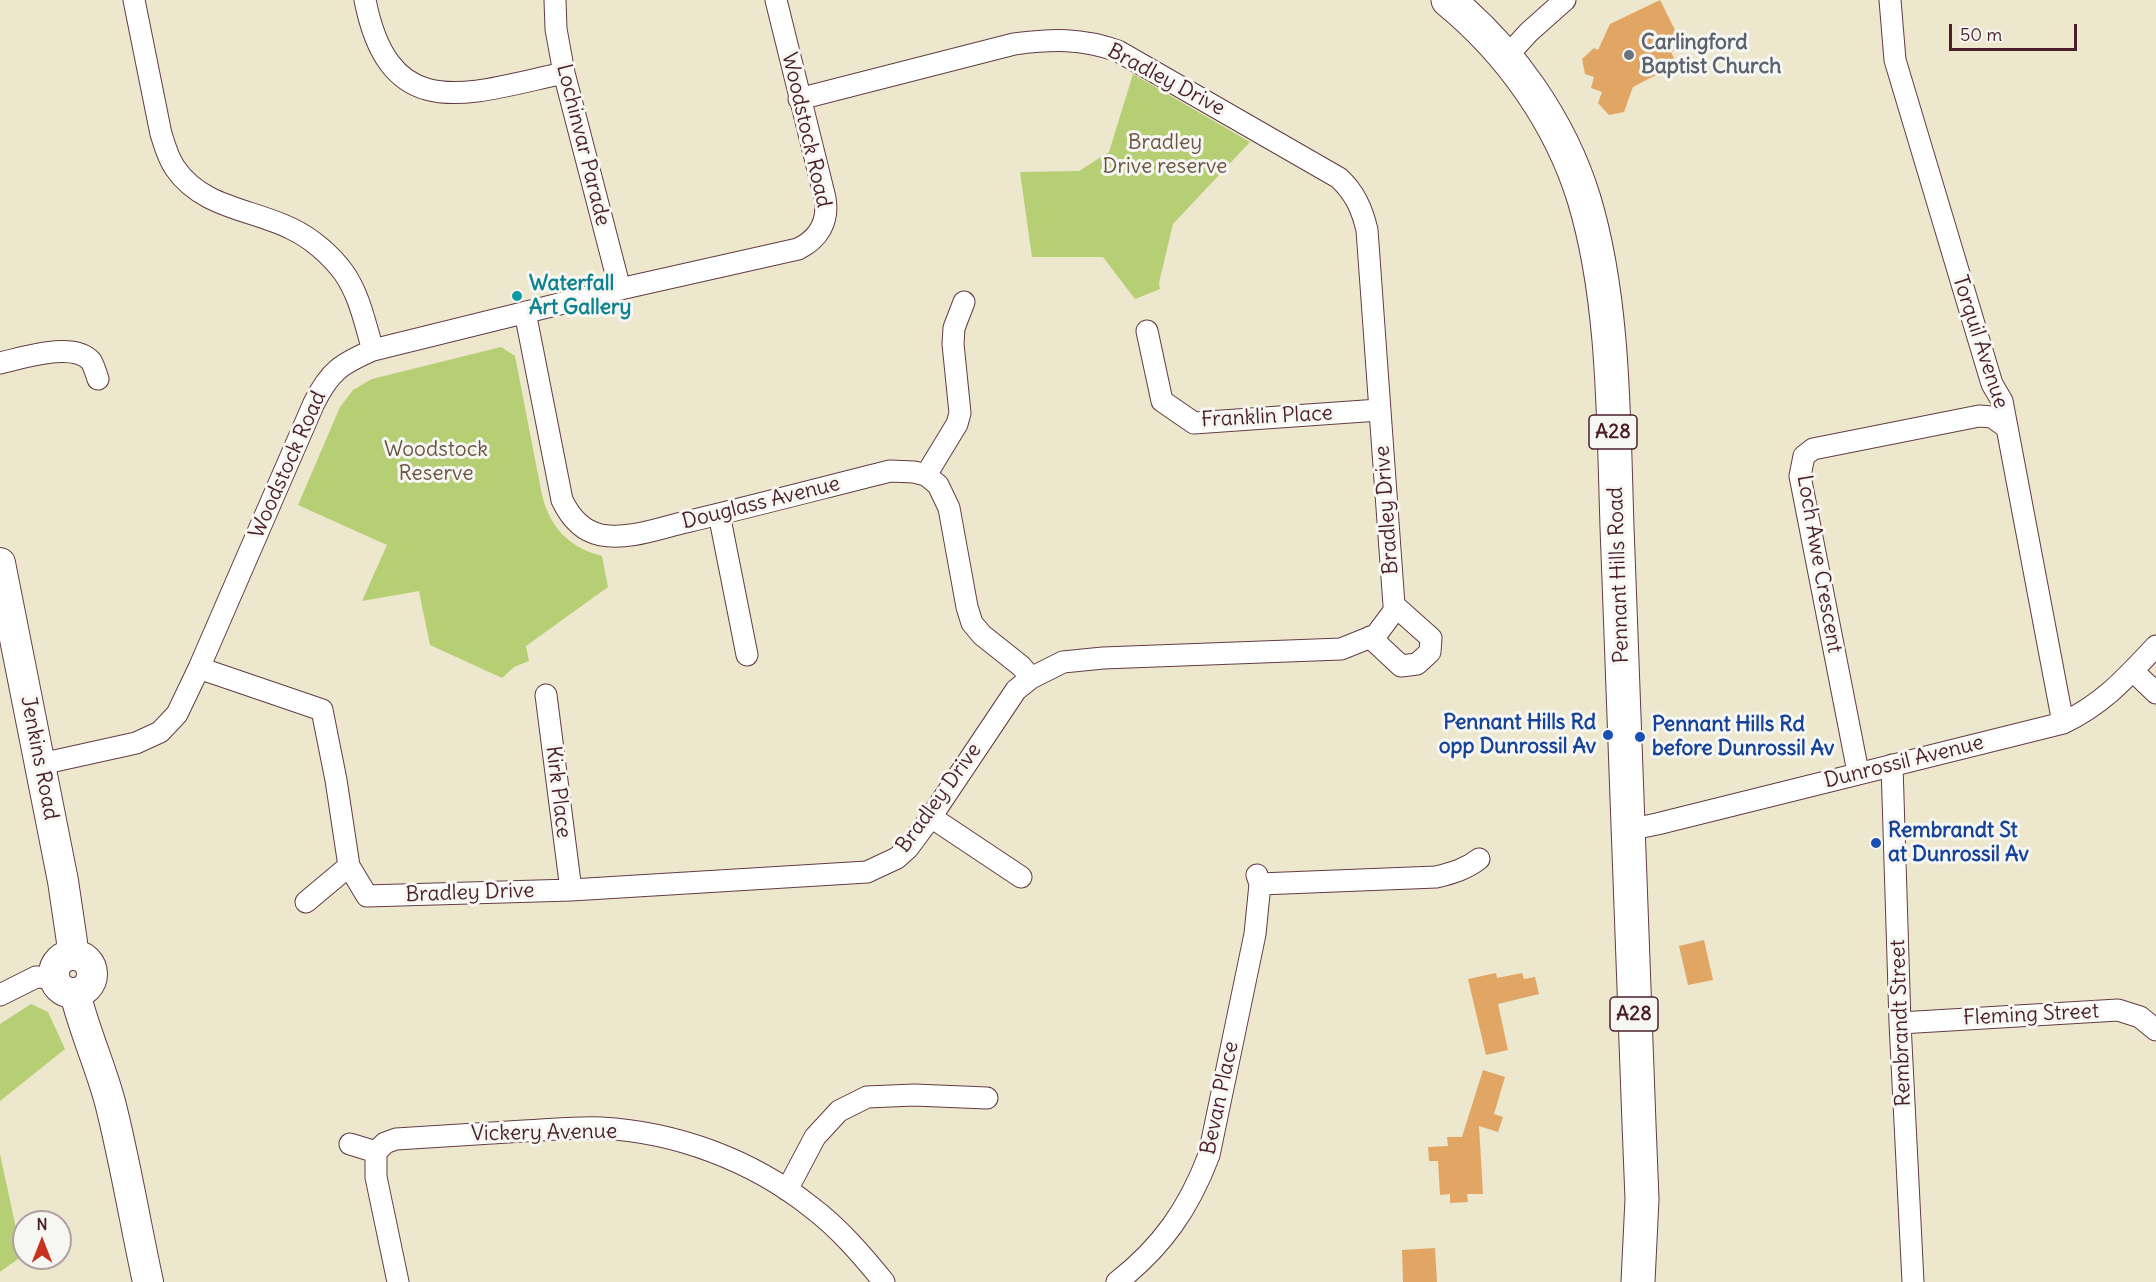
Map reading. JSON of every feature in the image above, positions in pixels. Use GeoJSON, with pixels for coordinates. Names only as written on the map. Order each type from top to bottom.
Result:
{"type":"FeatureCollection","features":[{"type":"Feature","properties":{"kind":"highway","name":"Pennant Hills Road"},"geometry":{"type":"LineString","coordinates":[[1448,0],[1506,57],[1523,78],[1560,138],[1583,196],[1596,244],[1603,287],[1611,394],[1622,646],[1642,1199],[1638,1282]]}},
{"type":"Feature","properties":{"kind":"highway","name":"Pennant Hills Road"},"geometry":{"type":"LineString","coordinates":[[1642,1199],[1657,1282]]}},
{"type":"Feature","properties":{"kind":"main road","name":"Jenkins Road"},"geometry":{"type":"LineString","coordinates":[[0,563],[63,881],[72,942],[67,975],[99,1064],[110,1105],[148,1282]]}},
{"type":"Feature","properties":{"kind":"street"},"geometry":{"type":"LineString","coordinates":[[134,0],[161,134],[175,167],[182,177],[220,204],[292,229],[332,258],[357,295],[373,350]]}},
{"type":"Feature","properties":{"kind":"street"},"geometry":{"type":"LineString","coordinates":[[365,0],[373,34],[389,64],[404,79],[424,88],[448,94],[470,93],[564,72]]}},
{"type":"Feature","properties":{"kind":"street","name":"Lochinvar Parade"},"geometry":{"type":"LineString","coordinates":[[555,0],[556,29],[564,72],[620,289]]}},
{"type":"Feature","properties":{"kind":"street","name":"Woodstock Road"},"geometry":{"type":"LineString","coordinates":[[41,764],[136,743],[160,732],[177,714],[323,386],[345,362],[373,350],[525,312],[798,249],[813,239],[824,222],[826,207],[776,0]]}},
{"type":"Feature","properties":{"kind":"street"},"geometry":{"type":"LineString","coordinates":[[1506,57],[1529,32],[1565,0]]}},
{"type":"Feature","properties":{"kind":"street","name":"Torquil Avenue"},"geometry":{"type":"LineString","coordinates":[[1890,0],[1895,60],[1978,341],[1992,384],[2002,401],[2062,723]]}},
{"type":"Feature","properties":{"kind":"street","name":"Bradley Drive"},"geometry":{"type":"LineString","coordinates":[[199,668],[322,710],[336,780],[349,866],[367,896],[571,890],[867,872],[897,858],[908,848],[1016,690],[1031,678],[1063,662],[1103,658],[1341,649],[1376,635],[1394,611],[1394,605],[1367,230],[1361,206],[1348,186],[1329,172],[1118,51],[1077,40],[1042,40],[1014,44],[799,99]]}},
{"type":"Feature","properties":{"kind":"street"},"geometry":{"type":"LineString","coordinates":[[964,302],[954,328],[952,344],[960,413],[957,424],[926,475],[938,485],[949,508],[972,624],[1016,661],[1031,678]]}},
{"type":"Feature","properties":{"kind":"street","name":"Douglass Avenue"},"geometry":{"type":"LineString","coordinates":[[525,312],[562,500],[574,520],[582,527],[598,534],[618,537],[890,471],[926,475]]}},
{"type":"Feature","properties":{"kind":"street","name":"Franklin Place"},"geometry":{"type":"LineString","coordinates":[[1147,331],[1162,401],[1194,423],[1379,410]]}},
{"type":"Feature","properties":{"kind":"street"},"geometry":{"type":"LineString","coordinates":[[0,363],[56,351],[81,353],[92,362],[98,379]]}},
{"type":"Feature","properties":{"kind":"street","name":"Loch Awe Crescent"},"geometry":{"type":"LineString","coordinates":[[1858,772],[1800,476],[1804,456],[1813,449],[1979,416],[1992,417],[2006,427]]}},
{"type":"Feature","properties":{"kind":"street"},"geometry":{"type":"LineString","coordinates":[[719,514],[747,655]]}},
{"type":"Feature","properties":{"kind":"street","name":"Bradley Drive"},"geometry":{"type":"LineString","coordinates":[[1370,637],[1401,666],[1418,664],[1430,652],[1431,638],[1394,605]]}},
{"type":"Feature","properties":{"kind":"street","name":"Dunrossil Avenue"},"geometry":{"type":"LineString","coordinates":[[1628,830],[2062,723],[2101,701],[2156,646]]}},
{"type":"Feature","properties":{"kind":"street"},"geometry":{"type":"LineString","coordinates":[[2133,671],[2156,693]]}},
{"type":"Feature","properties":{"kind":"street","name":"Kirk Place"},"geometry":{"type":"LineString","coordinates":[[546,695],[571,890]]}},
{"type":"Feature","properties":{"kind":"street","name":"Rembrandt Street"},"geometry":{"type":"LineString","coordinates":[[1892,765],[1900,1023],[1913,1282]]}},
{"type":"Feature","properties":{"kind":"street"},"geometry":{"type":"LineString","coordinates":[[931,816],[1021,876]]}},
{"type":"Feature","properties":{"kind":"street","name":"Bevan Place"},"geometry":{"type":"LineString","coordinates":[[1117,1282],[1151,1251],[1169,1229],[1197,1186],[1209,1155],[1255,934],[1258,880],[1436,876],[1456,873],[1479,860]]}},
{"type":"Feature","properties":{"kind":"street"},"geometry":{"type":"LineString","coordinates":[[306,902],[349,866]]}},
{"type":"Feature","properties":{"kind":"street"},"geometry":{"type":"LineString","coordinates":[[0,995],[36,977],[67,975]]}},
{"type":"Feature","properties":{"kind":"street","name":"Fleming Street"},"geometry":{"type":"LineString","coordinates":[[1900,1023],[2118,1010],[2140,1017],[2156,1030]]}},
{"type":"Feature","properties":{"kind":"street"},"geometry":{"type":"LineString","coordinates":[[787,1190],[815,1137],[839,1111],[867,1096],[987,1098]]}},
{"type":"Feature","properties":{"kind":"street","name":"Vickery Avenue"},"geometry":{"type":"LineString","coordinates":[[376,1152],[385,1143],[396,1139],[600,1128],[667,1138],[707,1149],[751,1168],[787,1190],[829,1222],[855,1247],[884,1282]]}},
{"type":"Feature","properties":{"kind":"street"},"geometry":{"type":"LineString","coordinates":[[350,1144],[376,1152],[376,1177],[398,1282]]}},
{"type":"Feature","properties":{"kind":"green space","name":"Bradley Drive reserve"},"geometry":{"type":"Polygon","coordinates":[[[1133,74],[1250,142],[1173,224],[1159,283],[1160,289],[1135,299],[1103,257],[1032,257],[1020,172],[1079,171],[1109,152],[1133,74]]]}},
{"type":"Feature","properties":{"kind":"green space","name":"Woodstock Reserve"},"geometry":{"type":"Polygon","coordinates":[[[501,347],[515,356],[542,495],[550,517],[556,527],[571,542],[602,556],[608,587],[526,646],[529,661],[514,667],[502,678],[430,645],[419,591],[362,601],[387,545],[298,505],[340,407],[353,390],[372,379],[501,347]]]}},
{"type":"Feature","properties":{"kind":"green space"},"geometry":{"type":"Polygon","coordinates":[[[31,1004],[48,1012],[65,1049],[0,1101],[0,1024],[31,1004]]]}},
{"type":"Feature","properties":{"kind":"green space"},"geometry":{"type":"Polygon","coordinates":[[[0,1154],[12,1210],[12,1263],[0,1272],[0,1154]]]}},
{"type":"Feature","properties":{"kind":"building","name":"Carlingford Baptist Church"},"geometry":{"type":"Polygon","coordinates":[[[1660,0],[1683,46],[1671,52],[1677,64],[1633,87],[1624,112],[1609,115],[1598,103],[1602,92],[1591,88],[1594,77],[1585,74],[1582,59],[1594,48],[1598,50],[1610,24],[1660,0]]]}},
{"type":"Feature","properties":{"kind":"building"},"geometry":{"type":"Polygon","coordinates":[[[1704,940],[1713,980],[1688,985],[1679,946],[1704,940]]]}},
{"type":"Feature","properties":{"kind":"building"},"geometry":{"type":"Polygon","coordinates":[[[1496,973],[1497,978],[1522,973],[1524,979],[1535,977],[1539,994],[1498,1004],[1508,1050],[1486,1055],[1468,979],[1496,973]]]}},
{"type":"Feature","properties":{"kind":"building"},"geometry":{"type":"Polygon","coordinates":[[[1483,1070],[1505,1077],[1494,1114],[1503,1117],[1498,1132],[1479,1126],[1483,1194],[1467,1194],[1468,1202],[1450,1203],[1450,1194],[1440,1195],[1438,1161],[1429,1161],[1428,1147],[1448,1146],[1447,1137],[1462,1137],[1483,1070]]]}},
{"type":"Feature","properties":{"kind":"building"},"geometry":{"type":"Polygon","coordinates":[[[1435,1248],[1437,1282],[1403,1282],[1402,1250],[1435,1248]]]}},
{"type":"Feature","properties":{"kind":"place","name":"Carlingford Baptist Church"},"geometry":{"type":"Point","coordinates":[1629,55]}},
{"type":"Feature","properties":{"kind":"place","name":"Waterfall Art Gallery"},"geometry":{"type":"Point","coordinates":[517,296]}},
{"type":"Feature","properties":{"kind":"place","name":"Pennant Hills Rd opp Dunrossil Av"},"geometry":{"type":"Point","coordinates":[1608,735]}},
{"type":"Feature","properties":{"kind":"place","name":"Pennant Hills Rd before Dunrossil Av"},"geometry":{"type":"Point","coordinates":[1640,737]}},
{"type":"Feature","properties":{"kind":"place","name":"Rembrandt St at Dunrossil Av"},"geometry":{"type":"Point","coordinates":[1876,843]}}]}
